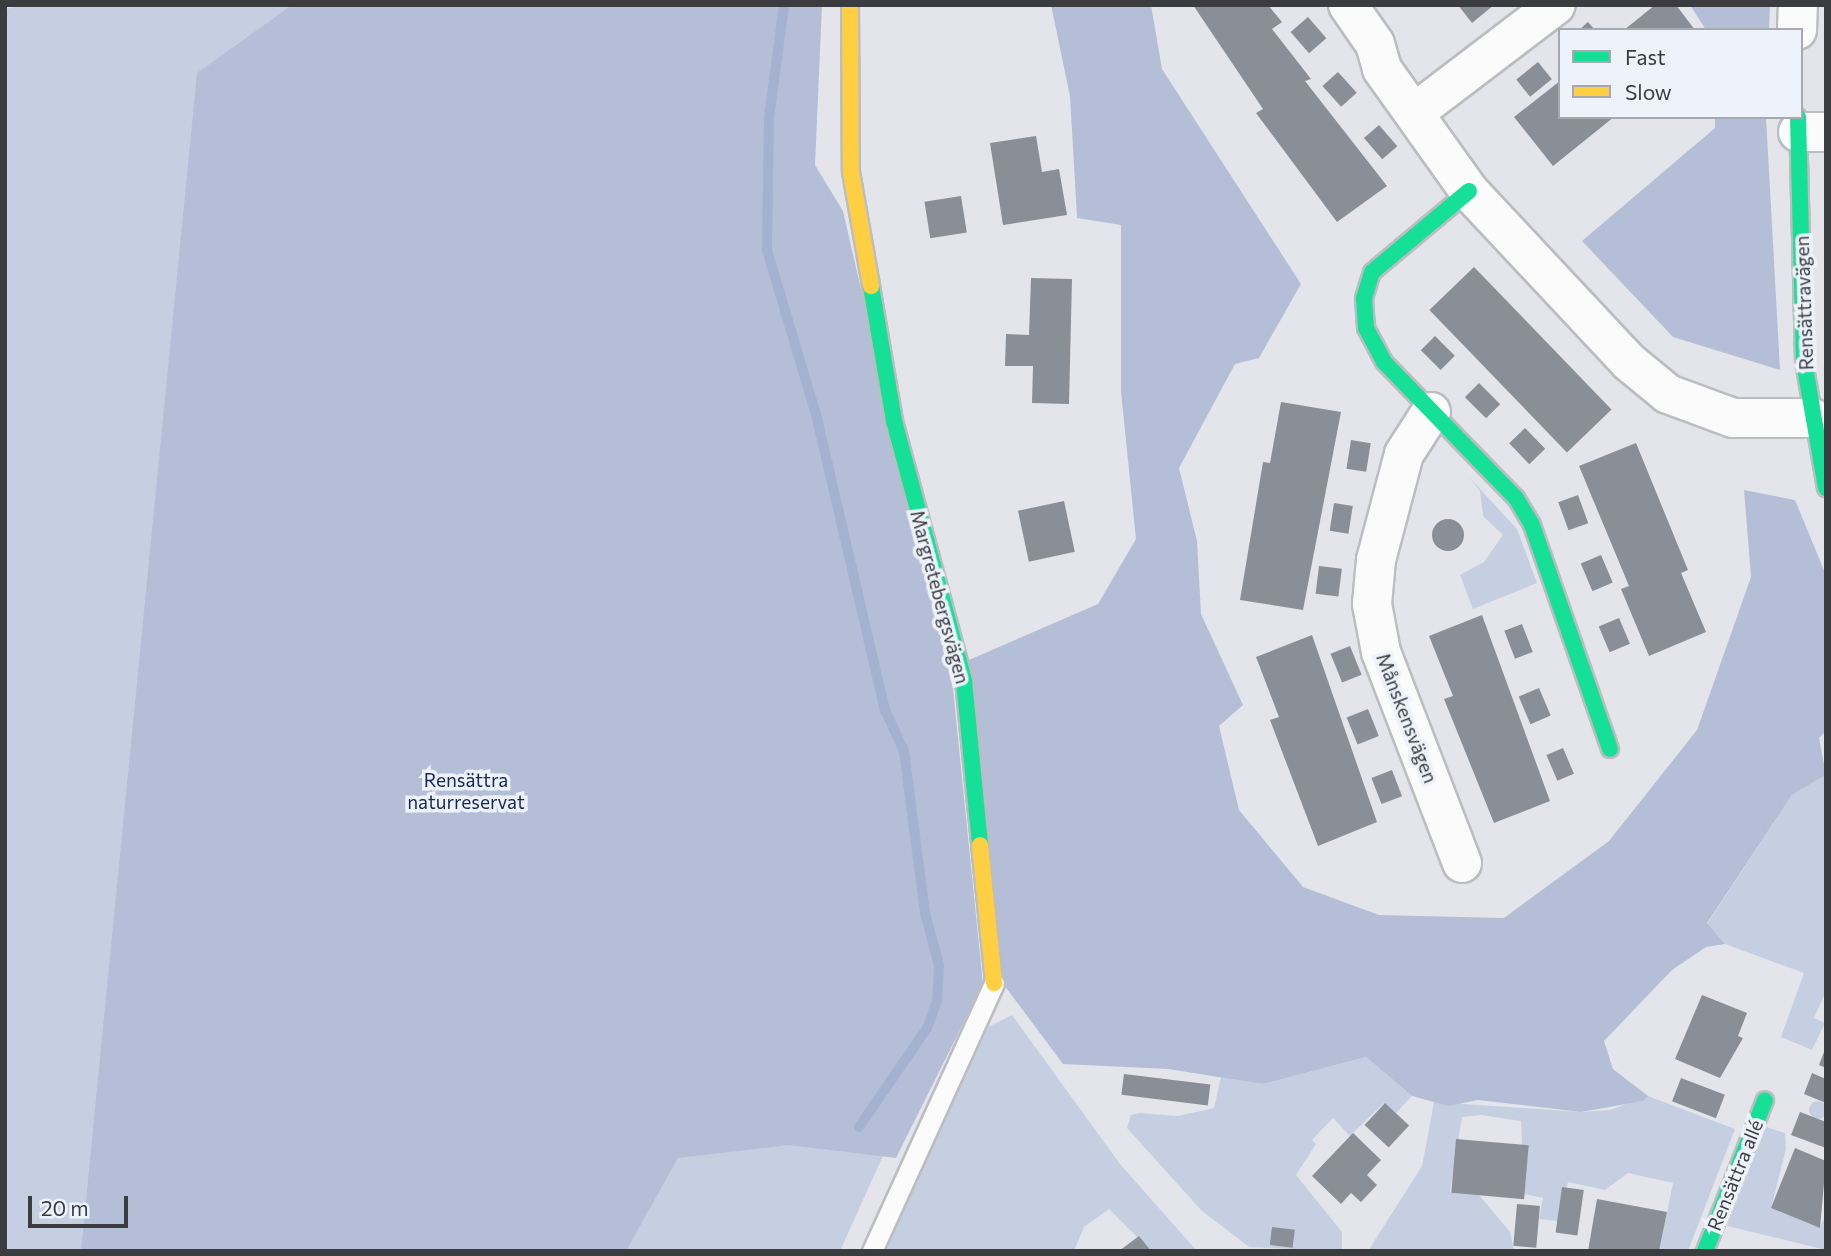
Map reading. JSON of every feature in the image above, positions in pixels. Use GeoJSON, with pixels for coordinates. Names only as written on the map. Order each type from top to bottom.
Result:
{"type":"FeatureCollection","features":[{"type":"Feature","properties":{"kind":"street","name":"Margretebergsvägen"},"geometry":{"type":"LineString","coordinates":[[850,5],[851,172],[894,421],[964,681],[994,983]]}},
{"type":"Feature","properties":{"kind":"street"},"geometry":{"type":"LineString","coordinates":[[1348,5],[1414,113],[1469,191],[1620,352],[1668,394],[1733,418],[1813,418]]}},
{"type":"Feature","properties":{"kind":"street"},"geometry":{"type":"LineString","coordinates":[[1414,113],[1556,5]]}},
{"type":"Feature","properties":{"kind":"street"},"geometry":{"type":"LineString","coordinates":[[1797,28],[1798,5]]}},
{"type":"Feature","properties":{"kind":"street","name":"Rensättravägen"},"geometry":{"type":"LineString","coordinates":[[1807,127],[1804,362],[1826,488]]}},
{"type":"Feature","properties":{"kind":"street"},"geometry":{"type":"LineString","coordinates":[[1469,191],[1372,272],[1364,299],[1366,328],[1384,362],[1516,498],[1532,525],[1610,749]]}},
{"type":"Feature","properties":{"kind":"street","name":"Månskensvägen"},"geometry":{"type":"LineString","coordinates":[[1432,412],[1404,454],[1376,560],[1372,604],[1381,652],[1462,863]]}},
{"type":"Feature","properties":{"kind":"street","name":"Rensättra allé"},"geometry":{"type":"LineString","coordinates":[[1705,1251],[1765,1100]]}},
{"type":"Feature","properties":{"kind":"lane","name":"Margretebergsvägen"},"geometry":{"type":"LineString","coordinates":[[872,1251],[994,983]]}},
{"type":"Feature","properties":{"kind":"green space","name":"Rensättra naturreservat"},"geometry":{"type":"Polygon","coordinates":[[[25,5],[809,5],[802,176],[961,983],[840,1251],[5,1251],[5,9],[25,5]]]}},
{"type":"Feature","properties":{"kind":"green space","name":"Rensättra naturreservat"},"geometry":{"type":"Polygon","coordinates":[[[292,5],[822,5],[815,165],[843,211],[953,689],[983,984],[896,1158],[789,1145],[678,1158],[626,1251],[81,1251],[197,73],[292,5]]]}},
{"type":"Feature","properties":{"kind":"green space"},"geometry":{"type":"Polygon","coordinates":[[[1051,5],[1151,5],[1162,69],[1301,284],[1259,358],[1235,364],[1179,468],[1197,541],[1201,614],[1243,705],[1219,726],[1239,810],[1303,887],[1379,915],[1504,918],[1609,841],[1697,730],[1751,577],[1744,490],[1795,500],[1826,575],[1826,731],[1819,738],[1826,775],[1792,795],[1707,923],[1725,944],[1706,947],[1672,970],[1604,1041],[1613,1069],[1648,1096],[1643,1101],[1581,1112],[1478,1100],[1449,1106],[1412,1096],[1366,1057],[1263,1084],[1168,1069],[1063,1064],[1001,981],[969,660],[1098,604],[1136,539],[1121,392],[1121,225],[1077,218],[1070,96],[1051,5]]]}},
{"type":"Feature","properties":{"kind":"green space"},"geometry":{"type":"Polygon","coordinates":[[[1690,5],[1770,5],[1769,28],[1705,28],[1690,5]]]}},
{"type":"Feature","properties":{"kind":"green space"},"geometry":{"type":"Polygon","coordinates":[[[1715,119],[1766,119],[1780,370],[1673,337],[1582,241],[1715,128],[1715,119]]]}},
{"type":"Feature","properties":{"kind":"green space"},"geometry":{"type":"Polygon","coordinates":[[[1469,477],[1517,529],[1537,583],[1473,609],[1460,575],[1484,562],[1503,535],[1483,516],[1480,491],[1469,477]]]}},
{"type":"Feature","properties":{"kind":"green space"},"geometry":{"type":"Polygon","coordinates":[[[1826,775],[1826,991],[1814,1018],[1825,1023],[1812,1050],[1781,1037],[1804,973],[1725,944],[1707,924],[1792,795],[1826,775]]]}},
{"type":"Feature","properties":{"kind":"green space"},"geometry":{"type":"Polygon","coordinates":[[[1012,1015],[1120,1164],[1197,1251],[1151,1251],[1109,1209],[1084,1227],[1074,1251],[880,1251],[978,1032],[1012,1015]]]}},
{"type":"Feature","properties":{"kind":"green space"},"geometry":{"type":"Polygon","coordinates":[[[1366,1057],[1412,1096],[1396,1113],[1384,1103],[1350,1136],[1333,1118],[1312,1140],[1316,1144],[1296,1175],[1342,1232],[1342,1251],[1249,1247],[1201,1210],[1127,1128],[1131,1115],[1140,1113],[1178,1116],[1214,1108],[1221,1077],[1263,1084],[1366,1057]]]}},
{"type":"Feature","properties":{"kind":"green space"},"geometry":{"type":"Polygon","coordinates":[[[1648,1096],[1735,1129],[1688,1251],[1659,1251],[1673,1183],[1628,1173],[1605,1190],[1568,1182],[1558,1221],[1539,1219],[1543,1198],[1524,1194],[1521,1121],[1481,1115],[1462,1117],[1450,1192],[1479,1195],[1510,1232],[1514,1251],[1368,1251],[1422,1166],[1434,1102],[1581,1112],[1610,1110],[1648,1096]]]}},
{"type":"Feature","properties":{"kind":"green space"},"geometry":{"type":"Polygon","coordinates":[[[1818,1101],[1826,1106],[1827,1110],[1822,1118],[1818,1119],[1810,1114],[1809,1110],[1814,1102],[1818,1101]]]}},
{"type":"Feature","properties":{"kind":"green space"},"geometry":{"type":"Polygon","coordinates":[[[1766,1127],[1785,1133],[1786,1149],[1771,1208],[1820,1228],[1826,1214],[1826,1250],[1727,1226],[1766,1127]]]}},
{"type":"Feature","properties":{"kind":"building"},"geometry":{"type":"Polygon","coordinates":[[[1193,5],[1268,5],[1282,22],[1272,29],[1311,79],[1305,81],[1387,186],[1337,222],[1256,113],[1263,109],[1193,5]]]}},
{"type":"Feature","properties":{"kind":"building"},"geometry":{"type":"Polygon","coordinates":[[[1458,5],[1494,5],[1472,23],[1458,5]]]}},
{"type":"Feature","properties":{"kind":"building"},"geometry":{"type":"Polygon","coordinates":[[[1655,5],[1676,5],[1693,28],[1626,28],[1655,5]]]}},
{"type":"Feature","properties":{"kind":"building"},"geometry":{"type":"Polygon","coordinates":[[[1308,17],[1326,38],[1309,53],[1291,32],[1308,17]]]}},
{"type":"Feature","properties":{"kind":"building"},"geometry":{"type":"Polygon","coordinates":[[[1588,22],[1593,28],[1581,28],[1588,22]]]}},
{"type":"Feature","properties":{"kind":"building"},"geometry":{"type":"Polygon","coordinates":[[[1538,62],[1552,79],[1530,97],[1516,80],[1538,62]]]}},
{"type":"Feature","properties":{"kind":"building"},"geometry":{"type":"Polygon","coordinates":[[[1338,72],[1357,93],[1341,107],[1322,86],[1338,72]]]}},
{"type":"Feature","properties":{"kind":"building"},"geometry":{"type":"Polygon","coordinates":[[[1558,83],[1558,119],[1612,119],[1553,166],[1514,117],[1558,83]]]}},
{"type":"Feature","properties":{"kind":"building"},"geometry":{"type":"Polygon","coordinates":[[[1379,125],[1397,146],[1382,159],[1364,138],[1379,125]]]}},
{"type":"Feature","properties":{"kind":"building"},"geometry":{"type":"Polygon","coordinates":[[[1036,136],[1042,172],[1059,169],[1067,215],[1003,225],[990,143],[1036,136]]]}},
{"type":"Feature","properties":{"kind":"building"},"geometry":{"type":"Polygon","coordinates":[[[961,196],[967,233],[930,238],[924,202],[961,196]]]}},
{"type":"Feature","properties":{"kind":"building"},"geometry":{"type":"Polygon","coordinates":[[[1474,267],[1612,409],[1567,452],[1429,310],[1474,267]]]}},
{"type":"Feature","properties":{"kind":"building"},"geometry":{"type":"Polygon","coordinates":[[[1031,278],[1072,279],[1069,404],[1032,403],[1033,366],[1005,366],[1006,334],[1029,335],[1031,278]]]}},
{"type":"Feature","properties":{"kind":"building"},"geometry":{"type":"Polygon","coordinates":[[[1435,336],[1455,356],[1441,370],[1421,350],[1435,336]]]}},
{"type":"Feature","properties":{"kind":"building"},"geometry":{"type":"Polygon","coordinates":[[[1479,383],[1500,404],[1486,418],[1465,397],[1479,383]]]}},
{"type":"Feature","properties":{"kind":"building"},"geometry":{"type":"Polygon","coordinates":[[[1281,402],[1341,412],[1303,610],[1240,600],[1263,462],[1270,463],[1281,402]]]}},
{"type":"Feature","properties":{"kind":"building"},"geometry":{"type":"Polygon","coordinates":[[[1525,428],[1545,449],[1529,464],[1509,443],[1525,428]]]}},
{"type":"Feature","properties":{"kind":"building"},"geometry":{"type":"Polygon","coordinates":[[[1351,440],[1371,443],[1366,472],[1346,469],[1351,440]]]}},
{"type":"Feature","properties":{"kind":"building"},"geometry":{"type":"Polygon","coordinates":[[[1636,443],[1688,570],[1681,573],[1706,632],[1649,656],[1621,589],[1629,586],[1579,466],[1636,443]]]}},
{"type":"Feature","properties":{"kind":"building"},"geometry":{"type":"Polygon","coordinates":[[[1578,495],[1588,523],[1569,530],[1558,502],[1578,495]]]}},
{"type":"Feature","properties":{"kind":"building"},"geometry":{"type":"Polygon","coordinates":[[[1064,501],[1075,552],[1029,562],[1018,511],[1064,501]]]}},
{"type":"Feature","properties":{"kind":"building"},"geometry":{"type":"Polygon","coordinates":[[[1334,503],[1353,506],[1348,534],[1330,531],[1334,503]]]}},
{"type":"Feature","properties":{"kind":"building"},"geometry":{"type":"Polygon","coordinates":[[[1448,519],[1459,524],[1464,535],[1459,546],[1448,551],[1437,546],[1432,535],[1437,524],[1448,519]]]}},
{"type":"Feature","properties":{"kind":"building"},"geometry":{"type":"Polygon","coordinates":[[[1601,555],[1613,583],[1592,591],[1581,564],[1601,555]]]}},
{"type":"Feature","properties":{"kind":"building"},"geometry":{"type":"Polygon","coordinates":[[[1319,566],[1342,569],[1338,597],[1316,594],[1319,566]]]}},
{"type":"Feature","properties":{"kind":"building"},"geometry":{"type":"Polygon","coordinates":[[[1482,615],[1550,801],[1494,823],[1444,699],[1453,696],[1429,636],[1482,615]]]}},
{"type":"Feature","properties":{"kind":"building"},"geometry":{"type":"Polygon","coordinates":[[[1619,618],[1630,644],[1610,652],[1599,627],[1619,618]]]}},
{"type":"Feature","properties":{"kind":"building"},"geometry":{"type":"Polygon","coordinates":[[[1522,624],[1533,652],[1515,659],[1504,631],[1522,624]]]}},
{"type":"Feature","properties":{"kind":"building"},"geometry":{"type":"Polygon","coordinates":[[[1312,635],[1377,822],[1318,846],[1270,720],[1279,717],[1256,657],[1312,635]]]}},
{"type":"Feature","properties":{"kind":"building"},"geometry":{"type":"Polygon","coordinates":[[[1350,646],[1362,675],[1342,683],[1331,654],[1350,646]]]}},
{"type":"Feature","properties":{"kind":"building"},"geometry":{"type":"Polygon","coordinates":[[[1539,688],[1551,716],[1530,724],[1519,697],[1539,688]]]}},
{"type":"Feature","properties":{"kind":"building"},"geometry":{"type":"Polygon","coordinates":[[[1368,709],[1379,736],[1358,745],[1347,718],[1368,709]]]}},
{"type":"Feature","properties":{"kind":"building"},"geometry":{"type":"Polygon","coordinates":[[[1563,748],[1574,774],[1557,781],[1546,755],[1563,748]]]}},
{"type":"Feature","properties":{"kind":"building"},"geometry":{"type":"Polygon","coordinates":[[[1392,770],[1402,796],[1381,804],[1371,778],[1392,770]]]}},
{"type":"Feature","properties":{"kind":"building"},"geometry":{"type":"Polygon","coordinates":[[[1702,995],[1747,1013],[1738,1036],[1743,1038],[1720,1078],[1675,1059],[1702,995]]]}},
{"type":"Feature","properties":{"kind":"building"},"geometry":{"type":"Polygon","coordinates":[[[1826,1047],[1826,1068],[1819,1065],[1826,1047]]]}},
{"type":"Feature","properties":{"kind":"building"},"geometry":{"type":"Polygon","coordinates":[[[1812,1073],[1826,1079],[1826,1103],[1804,1094],[1812,1073]]]}},
{"type":"Feature","properties":{"kind":"building"},"geometry":{"type":"Polygon","coordinates":[[[1124,1074],[1210,1085],[1208,1105],[1121,1095],[1124,1074]]]}},
{"type":"Feature","properties":{"kind":"building"},"geometry":{"type":"Polygon","coordinates":[[[1681,1078],[1725,1095],[1716,1118],[1672,1101],[1681,1078]]]}},
{"type":"Feature","properties":{"kind":"building"},"geometry":{"type":"Polygon","coordinates":[[[1385,1103],[1409,1126],[1389,1147],[1365,1125],[1385,1103]]]}},
{"type":"Feature","properties":{"kind":"building"},"geometry":{"type":"Polygon","coordinates":[[[1800,1112],[1826,1122],[1826,1148],[1791,1135],[1800,1112]]]}},
{"type":"Feature","properties":{"kind":"building"},"geometry":{"type":"Polygon","coordinates":[[[1353,1133],[1381,1160],[1367,1175],[1377,1185],[1361,1202],[1351,1193],[1341,1204],[1312,1176],[1353,1133]]]}},
{"type":"Feature","properties":{"kind":"building"},"geometry":{"type":"Polygon","coordinates":[[[1456,1139],[1529,1145],[1524,1199],[1451,1193],[1456,1139]]]}},
{"type":"Feature","properties":{"kind":"building"},"geometry":{"type":"Polygon","coordinates":[[[1795,1148],[1826,1161],[1820,1228],[1771,1208],[1795,1148]]]}},
{"type":"Feature","properties":{"kind":"building"},"geometry":{"type":"Polygon","coordinates":[[[1562,1187],[1584,1190],[1577,1236],[1556,1233],[1562,1187]]]}},
{"type":"Feature","properties":{"kind":"building"},"geometry":{"type":"Polygon","coordinates":[[[1597,1199],[1667,1212],[1659,1251],[1588,1251],[1597,1199]]]}},
{"type":"Feature","properties":{"kind":"building"},"geometry":{"type":"Polygon","coordinates":[[[1517,1204],[1540,1206],[1536,1248],[1513,1246],[1517,1204]]]}},
{"type":"Feature","properties":{"kind":"building"},"geometry":{"type":"Polygon","coordinates":[[[1272,1227],[1295,1230],[1293,1248],[1270,1245],[1272,1227]]]}},
{"type":"Feature","properties":{"kind":"building"},"geometry":{"type":"Polygon","coordinates":[[[1139,1236],[1151,1251],[1119,1251],[1139,1236]]]}},
{"type":"Feature","properties":{"kind":"waterway"},"geometry":{"type":"LineString","coordinates":[[784,5],[769,118],[767,250],[816,414],[885,710],[904,751],[925,913],[939,965],[937,1001],[927,1028],[859,1127]]}},
{"type":"Feature","properties":{"kind":"traffic: fast"},"geometry":{"type":"LineString","coordinates":[[1798,119],[1804,362],[1826,488]]}},
{"type":"Feature","properties":{"kind":"traffic: fast"},"geometry":{"type":"LineString","coordinates":[[1469,191],[1372,272],[1364,299],[1366,328],[1384,362],[1516,498],[1532,525],[1610,749]]}},
{"type":"Feature","properties":{"kind":"traffic: fast"},"geometry":{"type":"LineString","coordinates":[[871,286],[894,421],[964,681],[980,845]]}},
{"type":"Feature","properties":{"kind":"traffic: fast"},"geometry":{"type":"LineString","coordinates":[[1705,1251],[1765,1100]]}},
{"type":"Feature","properties":{"kind":"traffic: slow"},"geometry":{"type":"LineString","coordinates":[[850,5],[851,172],[871,286]]}},
{"type":"Feature","properties":{"kind":"traffic: slow"},"geometry":{"type":"LineString","coordinates":[[980,845],[994,983]]}}]}
